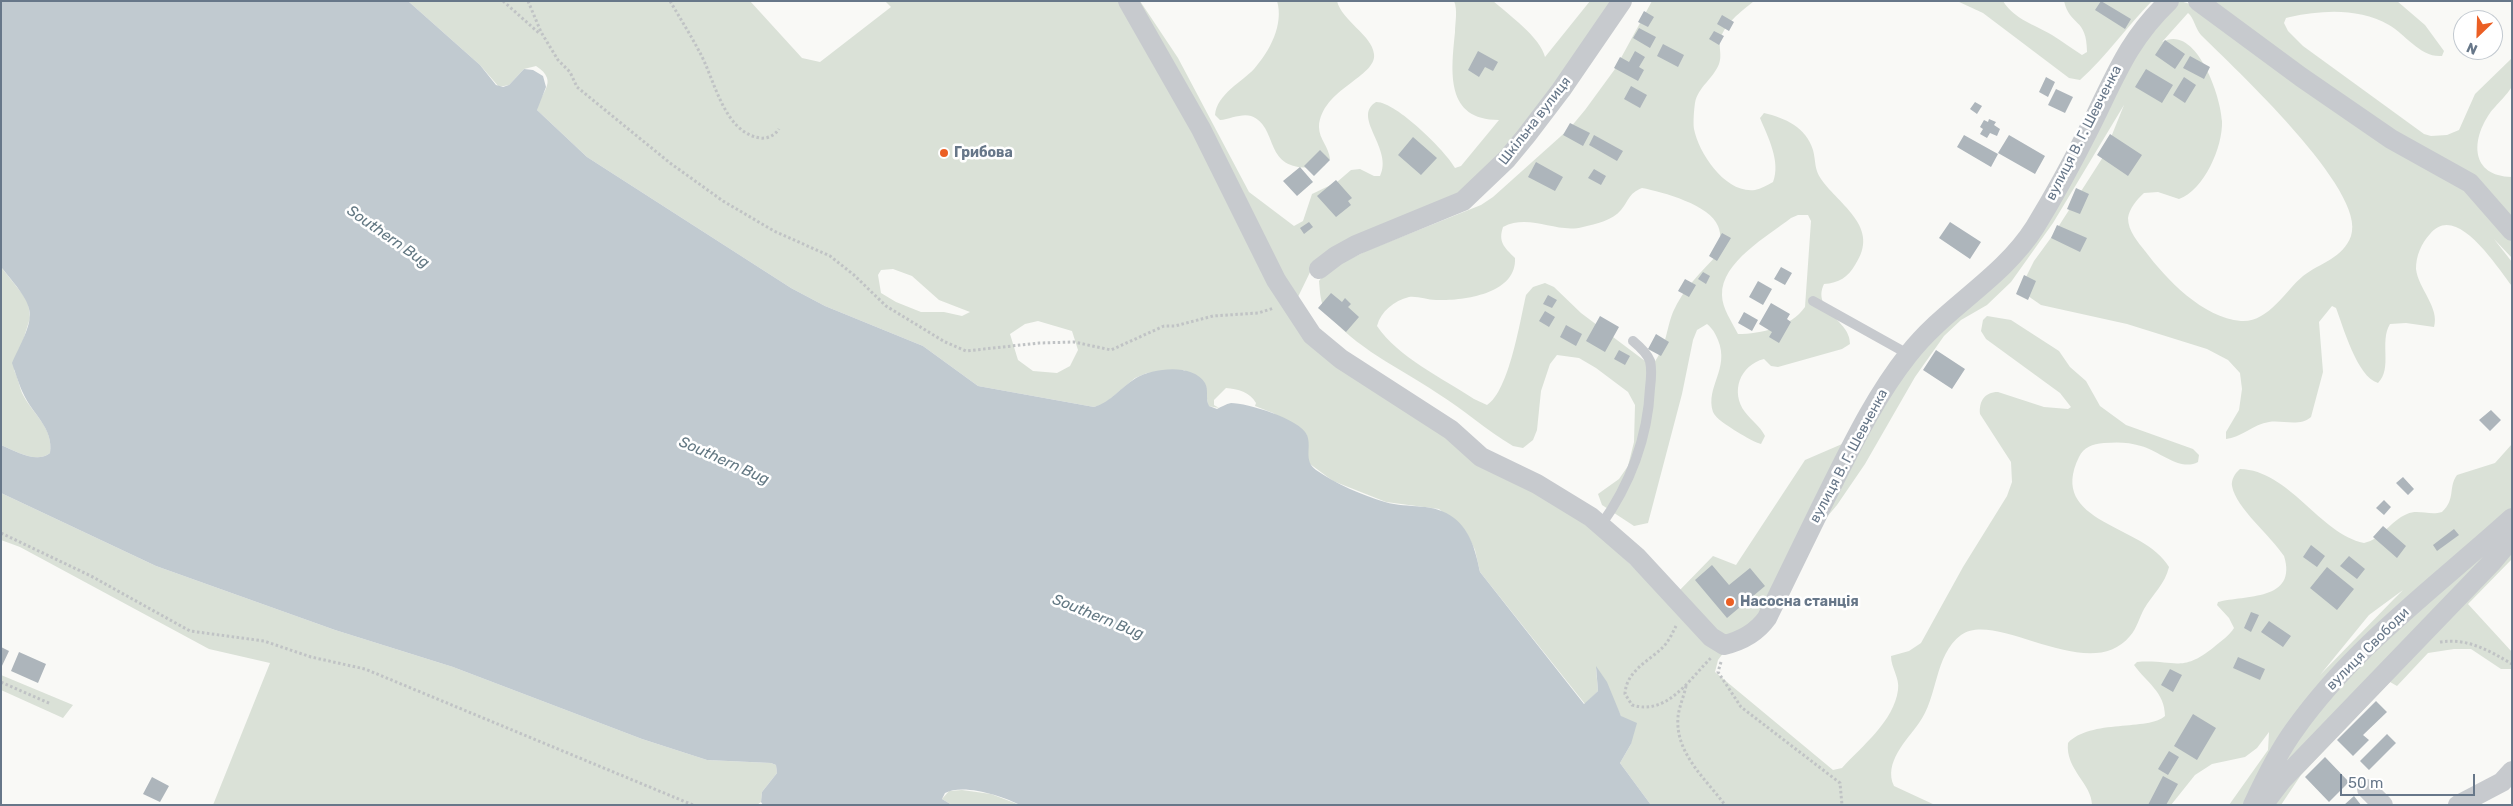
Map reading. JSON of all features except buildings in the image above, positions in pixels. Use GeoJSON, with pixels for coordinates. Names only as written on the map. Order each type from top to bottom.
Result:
{"type":"FeatureCollection","features":[{"type":"Feature","properties":{"kind":"street"},"geometry":{"type":"LineString","coordinates":[[1128,1],[1201,129],[1276,280],[1312,335],[1341,359],[1450,430],[1481,457],[1567,501],[1601,525],[1637,557],[1711,637],[1724,645]]}},
{"type":"Feature","properties":{"kind":"street","name":"Шкільна вулиця"},"geometry":{"type":"LineString","coordinates":[[1319,268],[1356,245],[1462,201],[1507,159],[1526,136],[1561,90],[1622,1]]}},
{"type":"Feature","properties":{"kind":"street","name":"вулиця В. Г. Шевченка"},"geometry":{"type":"LineString","coordinates":[[1724,645],[1737,642],[1758,629],[1767,618],[1864,422],[1883,388],[1908,354],[1944,316],[1994,276],[2024,242],[2088,130],[2120,63],[2136,38],[2169,1]]}},
{"type":"Feature","properties":{"kind":"street"},"geometry":{"type":"LineString","coordinates":[[2198,1],[2301,77],[2391,139],[2470,183],[2512,232]]}},
{"type":"Feature","properties":{"kind":"street","name":"вулиця Свободи"},"geometry":{"type":"LineString","coordinates":[[2253,805],[2294,730],[2328,688],[2394,618],[2454,571],[2512,518]]}},
{"type":"Feature","properties":{"kind":"street","name":"вулиця Свободи"},"geometry":{"type":"LineString","coordinates":[[2263,805],[2282,780],[2492,562],[2512,538]]}},
{"type":"Feature","properties":{"kind":"street"},"geometry":{"type":"LineString","coordinates":[[2458,805],[2502,782],[2512,771]]}},
{"type":"Feature","properties":{"kind":"street"},"geometry":{"type":"LineString","coordinates":[[2367,789],[2383,805]]}},
{"type":"Feature","properties":{"kind":"lane"},"geometry":{"type":"LineString","coordinates":[[1813,301],[1908,354]]}},
{"type":"Feature","properties":{"kind":"lane"},"geometry":{"type":"LineString","coordinates":[[1601,525],[1624,487],[1643,438],[1649,412],[1650,361],[1633,341]]}},
{"type":"Feature","properties":{"kind":"path"},"geometry":{"type":"LineString","coordinates":[[503,1],[546,39]]}},
{"type":"Feature","properties":{"kind":"path"},"geometry":{"type":"LineString","coordinates":[[528,1],[546,39],[558,60],[570,72],[577,87],[670,163],[723,201],[765,226],[830,256],[854,275],[886,306],[919,328],[966,351],[1039,343],[1074,342],[1111,350],[1164,326],[1175,326],[1213,316],[1258,313],[1281,303],[1292,305]]}},
{"type":"Feature","properties":{"kind":"path"},"geometry":{"type":"LineString","coordinates":[[670,1],[699,51],[721,100],[733,121],[748,136],[764,138],[776,134],[779,129]]}},
{"type":"Feature","properties":{"kind":"path"},"geometry":{"type":"LineString","coordinates":[[1,533],[91,576],[190,631],[264,641],[311,657],[365,669],[693,805]]}},
{"type":"Feature","properties":{"kind":"path"},"geometry":{"type":"LineString","coordinates":[[1682,606],[1679,620],[1668,641],[1635,672],[1625,687],[1625,694],[1632,705],[1643,708],[1677,696],[1724,645]]}},
{"type":"Feature","properties":{"kind":"path"},"geometry":{"type":"LineString","coordinates":[[2413,642],[2420,645],[2460,640],[2483,647],[2512,664]]}},
{"type":"Feature","properties":{"kind":"path"},"geometry":{"type":"LineString","coordinates":[[1724,645],[1718,672],[1741,707],[1840,783],[1842,805]]}},
{"type":"Feature","properties":{"kind":"path"},"geometry":{"type":"LineString","coordinates":[[1,682],[51,704]]}},
{"type":"Feature","properties":{"kind":"path"},"geometry":{"type":"LineString","coordinates":[[1687,683],[1678,716],[1680,738],[1686,756],[1725,805]]}},
{"type":"Feature","properties":{"kind":"shaded area"},"geometry":{"type":"Polygon","coordinates":[[[408,1],[750,1],[802,58],[820,62],[891,7],[885,1],[1120,1],[1312,339],[1566,504],[1724,652],[1718,660],[1715,672],[1833,770],[1842,768],[1884,723],[1895,701],[1898,690],[1897,677],[1892,665],[1891,656],[1909,651],[1921,643],[1963,567],[2007,496],[2012,482],[2011,462],[1980,414],[1983,398],[1993,392],[1998,392],[2044,407],[2068,409],[2071,407],[2060,393],[1986,339],[1981,331],[1983,320],[1987,316],[2011,320],[2059,351],[2070,367],[2086,381],[2100,406],[2126,425],[2193,449],[2199,455],[2198,462],[2184,464],[2169,459],[2148,448],[2123,443],[2096,444],[2086,448],[2081,454],[2072,479],[2076,496],[2087,510],[2157,553],[2169,567],[2167,573],[2162,584],[2144,609],[2130,636],[2112,649],[2091,653],[2068,651],[1997,631],[1977,630],[1961,635],[1952,643],[1941,665],[1925,713],[1898,752],[1894,760],[1891,777],[1894,786],[1935,805],[1651,805],[1620,763],[1631,744],[1621,716],[1596,668],[1598,691],[1585,704],[1480,572],[1475,550],[1466,532],[1439,509],[1386,502],[1333,481],[1310,464],[1307,458],[1307,435],[1273,413],[1255,406],[1256,403],[1250,396],[1239,390],[1226,388],[1214,400],[1214,405],[1219,408],[1208,406],[1205,384],[1184,370],[1147,373],[1135,378],[1104,404],[1094,407],[978,386],[923,346],[825,306],[791,288],[587,157],[537,110],[548,83],[547,77],[536,66],[524,69],[509,85],[499,87],[480,65],[408,1]],[[893,269],[881,270],[878,275],[881,293],[896,302],[921,312],[944,312],[962,316],[970,312],[939,300],[912,276],[893,269]],[[1038,321],[1025,324],[1010,334],[1018,360],[1033,371],[1057,373],[1070,366],[1078,350],[1072,331],[1038,321]]]}},
{"type":"Feature","properties":{"kind":"shaded area"},"geometry":{"type":"Polygon","coordinates":[[[1133,1],[1140,1],[1178,58],[1249,192],[1294,226],[1303,221],[1312,194],[1337,182],[1351,170],[1360,169],[1374,176],[1380,176],[1383,166],[1382,155],[1368,116],[1370,108],[1376,102],[1395,109],[1419,128],[1442,150],[1455,168],[1461,166],[1499,120],[1481,118],[1469,112],[1460,103],[1455,91],[1453,63],[1456,8],[1454,1],[1493,1],[1531,34],[1545,57],[1590,1],[1612,1],[1545,102],[1496,159],[1454,197],[1315,262],[1297,299],[1133,1]]]}},
{"type":"Feature","properties":{"kind":"shaded area"},"geometry":{"type":"Polygon","coordinates":[[[1277,1],[1337,1],[1345,15],[1368,41],[1374,54],[1373,62],[1367,70],[1338,93],[1322,114],[1319,131],[1330,159],[1324,166],[1303,168],[1290,165],[1275,150],[1266,130],[1260,122],[1251,116],[1247,115],[1220,120],[1215,115],[1220,101],[1254,69],[1270,46],[1279,19],[1277,1]]]}},
{"type":"Feature","properties":{"kind":"shaded area"},"geometry":{"type":"Polygon","coordinates":[[[1652,1],[1754,1],[1733,19],[1724,30],[1720,42],[1719,64],[1697,97],[1694,109],[1694,129],[1702,150],[1724,179],[1734,186],[1744,190],[1760,189],[1773,182],[1775,158],[1760,118],[1764,113],[1787,121],[1800,130],[1810,142],[1816,168],[1821,179],[1855,218],[1861,228],[1863,239],[1862,252],[1852,269],[1839,281],[1824,284],[1821,293],[1827,309],[1845,328],[1850,344],[1842,349],[1778,367],[1771,366],[1764,359],[1756,362],[1743,373],[1738,388],[1738,396],[1745,412],[1765,436],[1761,444],[1750,440],[1714,415],[1711,403],[1720,369],[1721,350],[1715,333],[1707,324],[1697,330],[1648,523],[1634,526],[1602,505],[1598,494],[1619,479],[1628,466],[1634,442],[1635,405],[1628,392],[1579,358],[1557,355],[1550,364],[1541,391],[1537,430],[1533,440],[1523,448],[1513,446],[1447,399],[1364,347],[1350,336],[1324,308],[1319,281],[1326,271],[1366,251],[1481,205],[1493,197],[1570,128],[1615,69],[1652,1]],[[1642,188],[1637,190],[1618,213],[1609,219],[1583,227],[1563,228],[1523,222],[1503,227],[1501,237],[1503,244],[1515,258],[1513,270],[1507,280],[1486,293],[1473,297],[1436,300],[1409,297],[1389,307],[1377,326],[1408,357],[1474,399],[1487,405],[1502,386],[1513,354],[1526,295],[1533,287],[1545,283],[1554,287],[1581,313],[1645,361],[1654,363],[1662,349],[1670,319],[1677,304],[1693,281],[1718,254],[1720,237],[1718,226],[1706,212],[1673,196],[1642,188]],[[1798,215],[1791,218],[1748,251],[1729,272],[1724,283],[1722,300],[1738,334],[1756,333],[1775,328],[1792,320],[1805,307],[1811,221],[1808,215],[1798,215]]]}},
{"type":"Feature","properties":{"kind":"shaded area"},"geometry":{"type":"Polygon","coordinates":[[[1957,1],[2003,1],[2013,13],[2082,55],[2087,52],[2084,33],[2070,15],[2064,1],[2152,1],[2080,80],[2069,78],[1983,13],[1957,1]]]}},
{"type":"Feature","properties":{"kind":"shaded area"},"geometry":{"type":"Polygon","coordinates":[[[2180,1],[2197,6],[2458,182],[2512,240],[2512,258],[2494,239],[2512,262],[2512,286],[2475,240],[2452,226],[2440,226],[2424,242],[2416,264],[2420,283],[2434,313],[2434,327],[2406,323],[2390,324],[2386,339],[2385,370],[2378,383],[2370,379],[2357,361],[2336,308],[2332,306],[2319,322],[2323,372],[2311,417],[2302,422],[2263,423],[2237,436],[2226,439],[2226,432],[2239,410],[2242,389],[2240,373],[2228,360],[2207,349],[2127,324],[2041,305],[2028,296],[2023,283],[2034,261],[2103,157],[2124,105],[2053,223],[2011,282],[1987,305],[1961,320],[1944,336],[1915,377],[1865,464],[1837,505],[1811,536],[1901,369],[1991,286],[2118,81],[2170,6],[2180,1]],[[2188,13],[2162,42],[2174,39],[2186,43],[2196,52],[2204,65],[2212,80],[2221,110],[2222,121],[2219,143],[2210,166],[2196,187],[2179,199],[2158,192],[2144,193],[2132,208],[2128,223],[2139,244],[2154,262],[2175,285],[2199,305],[2227,318],[2241,321],[2251,320],[2268,312],[2303,276],[2343,250],[2351,236],[2351,216],[2339,190],[2319,161],[2267,101],[2201,35],[2188,13]]]}},
{"type":"Feature","properties":{"kind":"shaded area"},"geometry":{"type":"Polygon","coordinates":[[[2207,1],[2397,1],[2425,25],[2444,51],[2442,56],[2434,56],[2427,53],[2395,29],[2377,19],[2353,13],[2315,13],[2286,18],[2284,23],[2288,31],[2303,46],[2424,134],[2431,136],[2447,135],[2459,130],[2475,94],[2512,58],[2512,86],[2484,123],[2480,134],[2478,155],[2488,170],[2498,175],[2512,177],[2512,228],[2494,205],[2207,1]]]}},
{"type":"Feature","properties":{"kind":"shaded area"},"geometry":{"type":"Polygon","coordinates":[[[1,267],[28,301],[30,318],[14,370],[26,401],[46,428],[49,436],[50,453],[45,456],[32,457],[1,445],[1,267]]]}},
{"type":"Feature","properties":{"kind":"shaded area"},"geometry":{"type":"Polygon","coordinates":[[[1849,441],[1755,627],[1719,637],[1677,593],[1713,556],[1736,565],[1805,460],[1849,441]]]}},
{"type":"Feature","properties":{"kind":"shaded area"},"geometry":{"type":"Polygon","coordinates":[[[2512,444],[2512,511],[2330,690],[2512,524],[2512,559],[2468,604],[2512,652],[2512,669],[2501,669],[2471,649],[2454,649],[2428,653],[2397,686],[2390,682],[2301,775],[2281,805],[2229,805],[2268,750],[2269,732],[2257,748],[2245,757],[2212,764],[2195,775],[2171,805],[2092,805],[2088,790],[2070,761],[2068,743],[2090,731],[2146,723],[2165,716],[2162,700],[2134,665],[2137,662],[2185,663],[2203,655],[2225,638],[2234,628],[2229,618],[2217,605],[2218,602],[2266,593],[2276,588],[2283,581],[2286,571],[2284,556],[2247,513],[2235,495],[2232,481],[2240,469],[2258,472],[2274,480],[2289,490],[2333,528],[2348,537],[2364,543],[2376,538],[2407,514],[2415,512],[2442,512],[2451,498],[2454,480],[2457,475],[2495,463],[2512,444]],[[2403,590],[2369,615],[2320,675],[2403,590]]]}},
{"type":"Feature","properties":{"kind":"shaded area"},"geometry":{"type":"Polygon","coordinates":[[[1,493],[156,566],[335,630],[453,667],[642,739],[707,760],[771,763],[776,765],[777,773],[762,792],[761,802],[757,805],[213,805],[270,663],[209,649],[20,547],[1,540],[1,493]]]}},
{"type":"Feature","properties":{"kind":"shaded area"},"geometry":{"type":"Polygon","coordinates":[[[1,675],[73,705],[63,718],[1,690],[1,675]]]}},
{"type":"Feature","properties":{"kind":"shaded area"},"geometry":{"type":"Polygon","coordinates":[[[962,790],[991,794],[1020,805],[952,805],[942,799],[949,791],[962,790]]]}},
{"type":"Feature","properties":{"kind":"water","name":"Southern Bug"},"geometry":{"type":"Polygon","coordinates":[[[1,1],[408,1],[480,65],[496,85],[503,87],[509,85],[524,69],[533,70],[543,76],[546,87],[537,110],[587,157],[791,288],[825,306],[923,346],[978,386],[1094,407],[1106,402],[1136,378],[1143,375],[1172,369],[1192,372],[1205,383],[1209,406],[1217,409],[1231,403],[1249,406],[1284,418],[1302,429],[1307,435],[1309,458],[1312,466],[1332,480],[1385,502],[1438,510],[1460,523],[1472,543],[1480,572],[1584,704],[1598,691],[1596,666],[1607,682],[1621,716],[1637,723],[1631,744],[1620,763],[1651,805],[1020,805],[994,795],[962,789],[945,793],[942,799],[952,805],[763,805],[761,802],[762,792],[777,773],[776,765],[771,763],[707,760],[642,739],[453,667],[335,630],[156,566],[1,493],[1,445],[19,453],[39,457],[50,453],[50,444],[46,429],[23,393],[12,363],[26,332],[30,312],[22,294],[1,267],[1,1]]]}},
{"type":"Feature","properties":{"kind":"place","name":"Грибова"},"geometry":{"type":"Point","coordinates":[944,153]}},
{"type":"Feature","properties":{"kind":"place","name":"Насосна станція"},"geometry":{"type":"Point","coordinates":[1730,602]}}]}
